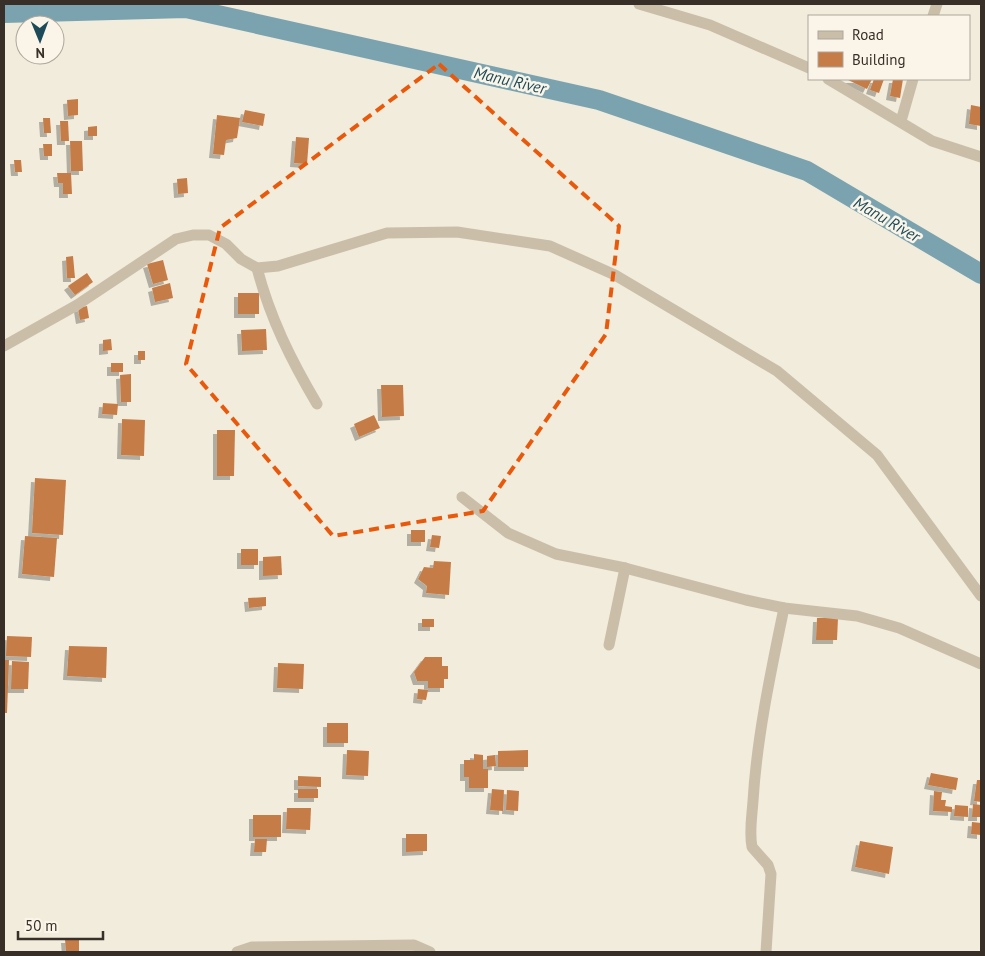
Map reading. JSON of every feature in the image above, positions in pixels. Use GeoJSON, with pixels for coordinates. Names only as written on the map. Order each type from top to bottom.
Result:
{"type":"FeatureCollection","features":[{"type":"Feature","properties":{"kind":"street"},"geometry":{"type":"LineString","coordinates":[[640,4],[710,24],[808,68]]}},
{"type":"Feature","properties":{"kind":"street"},"geometry":{"type":"LineString","coordinates":[[830,80],[932,141],[981,158]]}},
{"type":"Feature","properties":{"kind":"street"},"geometry":{"type":"LineString","coordinates":[[901,121],[913,80]]}},
{"type":"Feature","properties":{"kind":"street"},"geometry":{"type":"LineString","coordinates":[[4,346],[77,305],[176,239],[193,235],[209,235],[226,244],[242,260],[257,268],[278,266],[387,233],[457,232],[550,246],[615,275],[777,372],[877,455],[981,596]]}},
{"type":"Feature","properties":{"kind":"street"},"geometry":{"type":"LineString","coordinates":[[257,268],[271,317],[293,363],[317,404]]}},
{"type":"Feature","properties":{"kind":"street"},"geometry":{"type":"LineString","coordinates":[[462,497],[508,533],[556,554],[625,568],[746,600],[784,608],[857,616],[899,628],[981,664]]}},
{"type":"Feature","properties":{"kind":"street"},"geometry":{"type":"LineString","coordinates":[[608,645],[625,568]]}},
{"type":"Feature","properties":{"kind":"street"},"geometry":{"type":"LineString","coordinates":[[766,952],[771,874],[768,865],[752,847],[751,826],[758,749],[784,608]]}},
{"type":"Feature","properties":{"kind":"street"},"geometry":{"type":"LineString","coordinates":[[237,952],[252,947],[414,945],[430,952]]}},
{"type":"Feature","properties":{"kind":"highlighted area"},"geometry":{"type":"Polygon","coordinates":[[[439,64],[619,226],[606,334],[483,511],[333,536],[186,364],[220,228],[439,64]]]}},
{"type":"Feature","properties":{"kind":"building"},"geometry":{"type":"Polygon","coordinates":[[[848,80],[872,80],[867,89],[848,80]]]}},
{"type":"Feature","properties":{"kind":"building"},"geometry":{"type":"Polygon","coordinates":[[[874,80],[884,80],[879,93],[870,90],[874,80]]]}},
{"type":"Feature","properties":{"kind":"building"},"geometry":{"type":"Polygon","coordinates":[[[893,80],[903,80],[900,98],[890,96],[893,80]]]}},
{"type":"Feature","properties":{"kind":"building"},"geometry":{"type":"Polygon","coordinates":[[[78,99],[78,115],[68,116],[67,100],[78,99]]]}},
{"type":"Feature","properties":{"kind":"building"},"geometry":{"type":"Polygon","coordinates":[[[971,105],[981,107],[981,126],[969,124],[971,105]]]}},
{"type":"Feature","properties":{"kind":"building"},"geometry":{"type":"Polygon","coordinates":[[[245,110],[265,114],[263,126],[242,122],[245,110]]]}},
{"type":"Feature","properties":{"kind":"building"},"geometry":{"type":"Polygon","coordinates":[[[217,115],[240,118],[237,138],[226,140],[224,155],[213,154],[217,115]]]}},
{"type":"Feature","properties":{"kind":"building"},"geometry":{"type":"Polygon","coordinates":[[[43,118],[50,118],[51,133],[44,133],[43,118]]]}},
{"type":"Feature","properties":{"kind":"building"},"geometry":{"type":"Polygon","coordinates":[[[60,121],[68,121],[69,141],[61,141],[60,121]]]}},
{"type":"Feature","properties":{"kind":"building"},"geometry":{"type":"Polygon","coordinates":[[[97,126],[97,136],[88,136],[88,127],[97,126]]]}},
{"type":"Feature","properties":{"kind":"building"},"geometry":{"type":"Polygon","coordinates":[[[296,137],[309,138],[307,164],[294,163],[296,137]]]}},
{"type":"Feature","properties":{"kind":"building"},"geometry":{"type":"Polygon","coordinates":[[[70,141],[82,141],[83,171],[71,171],[70,141]]]}},
{"type":"Feature","properties":{"kind":"building"},"geometry":{"type":"Polygon","coordinates":[[[43,144],[52,144],[52,156],[44,156],[43,144]]]}},
{"type":"Feature","properties":{"kind":"building"},"geometry":{"type":"Polygon","coordinates":[[[14,160],[21,160],[22,172],[15,172],[14,160]]]}},
{"type":"Feature","properties":{"kind":"building"},"geometry":{"type":"Polygon","coordinates":[[[57,173],[71,173],[72,194],[63,194],[63,183],[58,183],[57,173]]]}},
{"type":"Feature","properties":{"kind":"building"},"geometry":{"type":"Polygon","coordinates":[[[187,178],[188,193],[178,194],[177,179],[187,178]]]}},
{"type":"Feature","properties":{"kind":"building"},"geometry":{"type":"Polygon","coordinates":[[[73,256],[75,278],[67,278],[66,257],[73,256]]]}},
{"type":"Feature","properties":{"kind":"building"},"geometry":{"type":"Polygon","coordinates":[[[163,260],[168,280],[153,284],[147,264],[163,260]]]}},
{"type":"Feature","properties":{"kind":"building"},"geometry":{"type":"Polygon","coordinates":[[[87,273],[93,282],[75,295],[68,286],[87,273]]]}},
{"type":"Feature","properties":{"kind":"building"},"geometry":{"type":"Polygon","coordinates":[[[170,283],[173,298],[155,302],[152,288],[170,283]]]}},
{"type":"Feature","properties":{"kind":"building"},"geometry":{"type":"Polygon","coordinates":[[[238,293],[259,293],[259,314],[238,314],[238,293]]]}},
{"type":"Feature","properties":{"kind":"building"},"geometry":{"type":"Polygon","coordinates":[[[87,306],[89,318],[80,320],[78,308],[87,306]]]}},
{"type":"Feature","properties":{"kind":"building"},"geometry":{"type":"Polygon","coordinates":[[[266,329],[267,350],[242,351],[241,330],[266,329]]]}},
{"type":"Feature","properties":{"kind":"building"},"geometry":{"type":"Polygon","coordinates":[[[111,339],[112,350],[103,351],[103,340],[111,339]]]}},
{"type":"Feature","properties":{"kind":"building"},"geometry":{"type":"Polygon","coordinates":[[[138,351],[145,351],[145,360],[138,360],[138,351]]]}},
{"type":"Feature","properties":{"kind":"building"},"geometry":{"type":"Polygon","coordinates":[[[111,363],[123,363],[123,372],[111,372],[111,363]]]}},
{"type":"Feature","properties":{"kind":"building"},"geometry":{"type":"Polygon","coordinates":[[[131,374],[131,402],[121,402],[120,375],[131,374]]]}},
{"type":"Feature","properties":{"kind":"building"},"geometry":{"type":"Polygon","coordinates":[[[381,385],[403,385],[404,416],[382,417],[381,385]]]}},
{"type":"Feature","properties":{"kind":"building"},"geometry":{"type":"Polygon","coordinates":[[[103,403],[118,404],[117,415],[102,414],[103,403]]]}},
{"type":"Feature","properties":{"kind":"building"},"geometry":{"type":"Polygon","coordinates":[[[374,415],[380,428],[359,437],[354,424],[374,415]]]}},
{"type":"Feature","properties":{"kind":"building"},"geometry":{"type":"Polygon","coordinates":[[[122,419],[145,420],[144,456],[121,455],[122,419]]]}},
{"type":"Feature","properties":{"kind":"building"},"geometry":{"type":"Polygon","coordinates":[[[217,430],[235,430],[234,476],[217,476],[217,430]]]}},
{"type":"Feature","properties":{"kind":"building"},"geometry":{"type":"Polygon","coordinates":[[[35,478],[66,480],[63,535],[32,533],[35,478]]]}},
{"type":"Feature","properties":{"kind":"building"},"geometry":{"type":"Polygon","coordinates":[[[411,530],[425,530],[425,542],[411,542],[411,530]]]}},
{"type":"Feature","properties":{"kind":"building"},"geometry":{"type":"Polygon","coordinates":[[[432,535],[441,536],[439,548],[430,547],[432,535]]]}},
{"type":"Feature","properties":{"kind":"building"},"geometry":{"type":"Polygon","coordinates":[[[25,536],[57,538],[54,577],[22,574],[25,536]]]}},
{"type":"Feature","properties":{"kind":"building"},"geometry":{"type":"Polygon","coordinates":[[[241,549],[258,549],[258,565],[241,565],[241,549]]]}},
{"type":"Feature","properties":{"kind":"building"},"geometry":{"type":"Polygon","coordinates":[[[281,556],[282,575],[263,576],[263,557],[281,556]]]}},
{"type":"Feature","properties":{"kind":"building"},"geometry":{"type":"Polygon","coordinates":[[[434,561],[451,562],[449,595],[426,593],[427,586],[418,579],[424,567],[433,568],[434,561]]]}},
{"type":"Feature","properties":{"kind":"building"},"geometry":{"type":"Polygon","coordinates":[[[266,597],[266,606],[249,608],[248,598],[266,597]]]}},
{"type":"Feature","properties":{"kind":"building"},"geometry":{"type":"Polygon","coordinates":[[[817,618],[838,618],[837,640],[816,640],[817,618]]]}},
{"type":"Feature","properties":{"kind":"building"},"geometry":{"type":"Polygon","coordinates":[[[422,619],[434,619],[434,627],[422,627],[422,619]]]}},
{"type":"Feature","properties":{"kind":"building"},"geometry":{"type":"Polygon","coordinates":[[[7,636],[32,637],[31,657],[6,656],[7,636]]]}},
{"type":"Feature","properties":{"kind":"building"},"geometry":{"type":"Polygon","coordinates":[[[69,646],[107,647],[106,678],[67,676],[69,646]]]}},
{"type":"Feature","properties":{"kind":"building"},"geometry":{"type":"Polygon","coordinates":[[[425,657],[442,657],[442,666],[448,666],[448,679],[444,679],[444,688],[428,688],[428,681],[417,681],[414,672],[425,657]]]}},
{"type":"Feature","properties":{"kind":"building"},"geometry":{"type":"Polygon","coordinates":[[[4,660],[9,660],[7,713],[4,713],[4,660]]]}},
{"type":"Feature","properties":{"kind":"building"},"geometry":{"type":"Polygon","coordinates":[[[12,661],[29,662],[28,689],[11,689],[12,661]]]}},
{"type":"Feature","properties":{"kind":"building"},"geometry":{"type":"Polygon","coordinates":[[[278,663],[304,664],[303,689],[277,688],[278,663]]]}},
{"type":"Feature","properties":{"kind":"building"},"geometry":{"type":"Polygon","coordinates":[[[418,689],[428,690],[426,700],[417,699],[418,689]]]}},
{"type":"Feature","properties":{"kind":"building"},"geometry":{"type":"Polygon","coordinates":[[[327,723],[348,723],[348,743],[327,743],[327,723]]]}},
{"type":"Feature","properties":{"kind":"building"},"geometry":{"type":"Polygon","coordinates":[[[347,750],[369,751],[368,776],[346,775],[347,750]]]}},
{"type":"Feature","properties":{"kind":"building"},"geometry":{"type":"Polygon","coordinates":[[[528,750],[528,767],[498,767],[498,751],[528,750]]]}},
{"type":"Feature","properties":{"kind":"building"},"geometry":{"type":"Polygon","coordinates":[[[474,754],[483,755],[483,769],[488,769],[488,788],[469,788],[469,777],[464,777],[464,760],[474,760],[474,754]]]}},
{"type":"Feature","properties":{"kind":"building"},"geometry":{"type":"Polygon","coordinates":[[[495,755],[496,766],[487,767],[487,756],[495,755]]]}},
{"type":"Feature","properties":{"kind":"building"},"geometry":{"type":"Polygon","coordinates":[[[931,773],[958,778],[956,790],[928,785],[931,773]]]}},
{"type":"Feature","properties":{"kind":"building"},"geometry":{"type":"Polygon","coordinates":[[[298,776],[321,777],[321,787],[298,786],[298,776]]]}},
{"type":"Feature","properties":{"kind":"building"},"geometry":{"type":"Polygon","coordinates":[[[977,780],[981,780],[981,802],[974,801],[977,780]]]}},
{"type":"Feature","properties":{"kind":"building"},"geometry":{"type":"Polygon","coordinates":[[[298,789],[318,789],[318,798],[298,798],[298,789]]]}},
{"type":"Feature","properties":{"kind":"building"},"geometry":{"type":"Polygon","coordinates":[[[492,789],[504,790],[503,811],[490,810],[492,789]]]}},
{"type":"Feature","properties":{"kind":"building"},"geometry":{"type":"Polygon","coordinates":[[[507,790],[519,791],[518,811],[506,810],[507,790]]]}},
{"type":"Feature","properties":{"kind":"building"},"geometry":{"type":"Polygon","coordinates":[[[934,791],[942,792],[941,800],[946,800],[945,806],[952,807],[952,812],[933,811],[934,791]]]}},
{"type":"Feature","properties":{"kind":"building"},"geometry":{"type":"Polygon","coordinates":[[[973,804],[981,805],[981,817],[972,817],[973,804]]]}},
{"type":"Feature","properties":{"kind":"building"},"geometry":{"type":"Polygon","coordinates":[[[955,805],[968,806],[968,817],[954,816],[955,805]]]}},
{"type":"Feature","properties":{"kind":"building"},"geometry":{"type":"Polygon","coordinates":[[[287,808],[311,808],[310,830],[286,829],[287,808]]]}},
{"type":"Feature","properties":{"kind":"building"},"geometry":{"type":"Polygon","coordinates":[[[253,815],[281,815],[281,837],[253,837],[253,815]]]}},
{"type":"Feature","properties":{"kind":"building"},"geometry":{"type":"Polygon","coordinates":[[[972,822],[981,823],[981,835],[971,834],[972,822]]]}},
{"type":"Feature","properties":{"kind":"building"},"geometry":{"type":"Polygon","coordinates":[[[406,834],[427,834],[427,851],[406,852],[406,834]]]}},
{"type":"Feature","properties":{"kind":"building"},"geometry":{"type":"Polygon","coordinates":[[[255,839],[267,839],[266,852],[254,852],[255,839]]]}},
{"type":"Feature","properties":{"kind":"building"},"geometry":{"type":"Polygon","coordinates":[[[860,841],[893,847],[889,874],[855,867],[860,841]]]}},
{"type":"Feature","properties":{"kind":"building"},"geometry":{"type":"Polygon","coordinates":[[[65,939],[79,939],[79,952],[66,952],[65,939]]]}},
{"type":"Feature","properties":{"kind":"waterway","name":"Manu River"},"geometry":{"type":"LineString","coordinates":[[4,13],[186,8],[599,100],[807,171],[981,274]]}}]}
